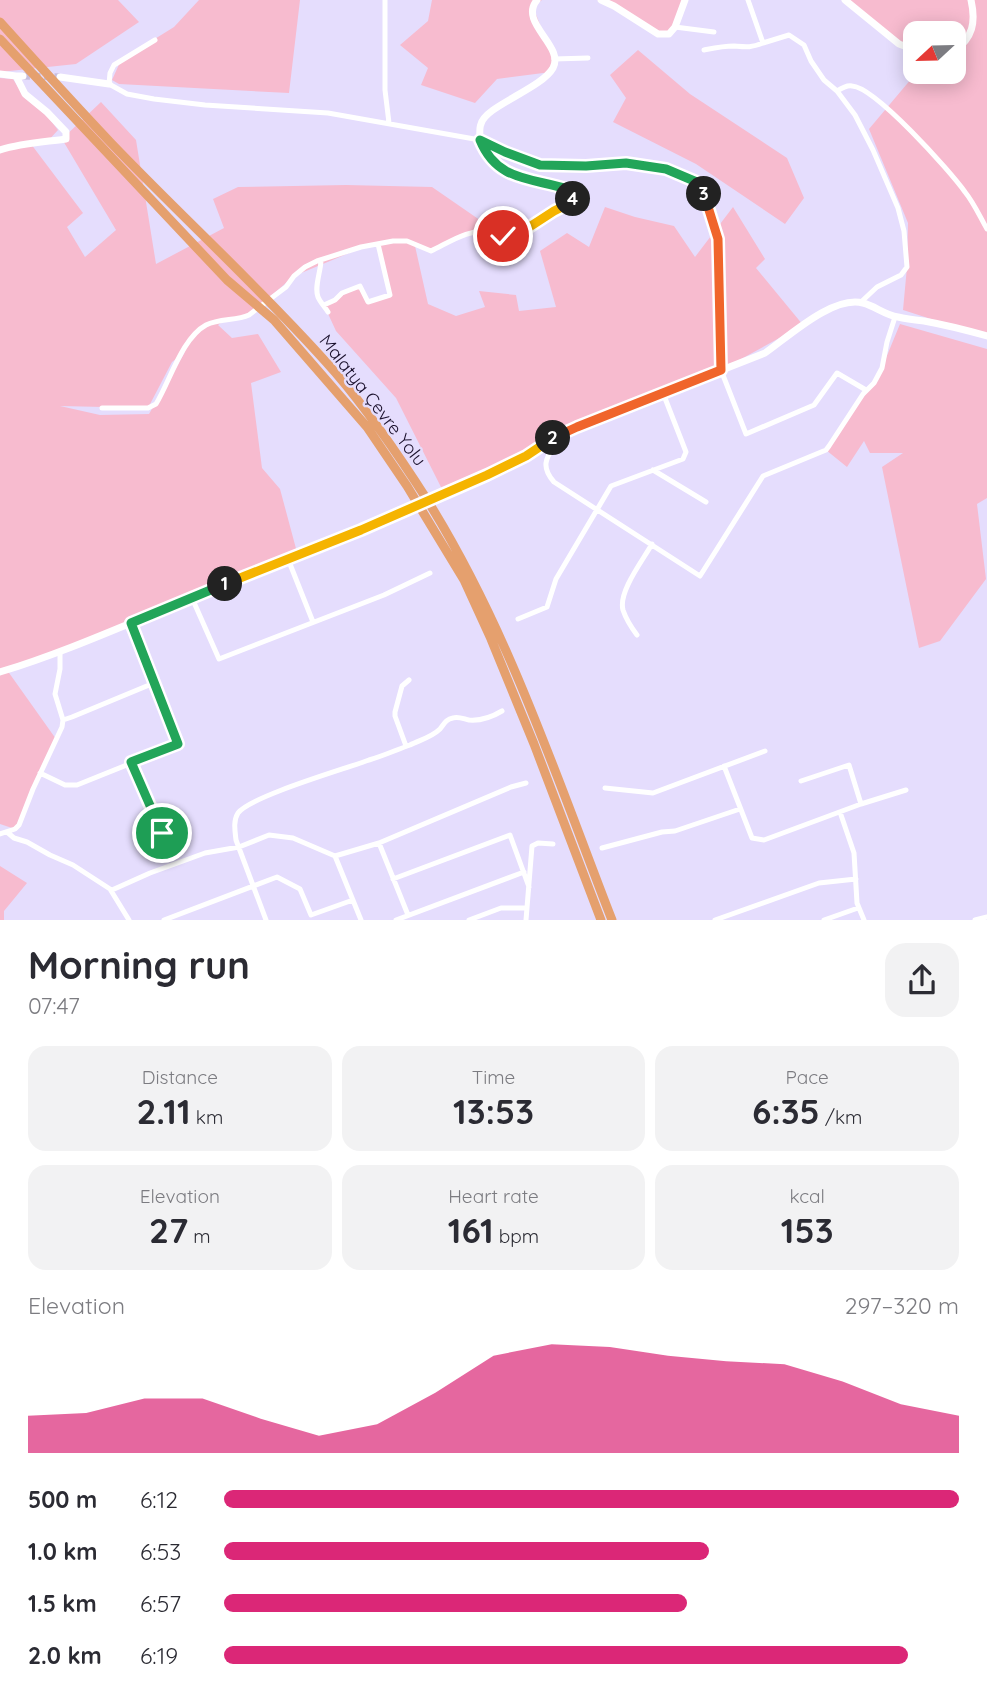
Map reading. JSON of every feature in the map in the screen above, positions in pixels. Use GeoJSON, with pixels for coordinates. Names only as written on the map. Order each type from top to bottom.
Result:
{"type":"FeatureCollection","features":[{"type":"Feature","properties":{"kind":"highway","name":"Malatya Çevre Yolu"},"geometry":{"type":"LineString","coordinates":[[0,22],[113,144],[328,364],[375,423],[416,482],[473,579],[497,629],[612,920]]}},
{"type":"Feature","properties":{"kind":"highway","name":"Malatya Çevre Yolu"},"geometry":{"type":"LineString","coordinates":[[0,39],[227,280],[274,320],[366,427],[407,486],[464,580],[491,639],[601,920]]}},
{"type":"Feature","properties":{"kind":"street"},"geometry":{"type":"LineString","coordinates":[[384,0],[388,123]]}},
{"type":"Feature","properties":{"kind":"street"},"geometry":{"type":"LineString","coordinates":[[102,408],[148,408],[156,404],[196,333],[215,322],[249,315],[286,287],[305,267],[361,247],[378,244],[407,242],[431,251],[469,233],[481,231],[514,237],[573,201],[573,191],[516,177],[504,170],[491,159],[480,140],[484,116],[517,97],[551,72],[555,64],[554,54],[532,15],[537,0]]}},
{"type":"Feature","properties":{"kind":"street"},"geometry":{"type":"LineString","coordinates":[[601,0],[658,34],[669,34],[675,27],[685,0]]}},
{"type":"Feature","properties":{"kind":"street"},"geometry":{"type":"LineString","coordinates":[[748,0],[763,43]]}},
{"type":"Feature","properties":{"kind":"street"},"geometry":{"type":"LineString","coordinates":[[845,0],[903,46]]}},
{"type":"Feature","properties":{"kind":"street"},"geometry":{"type":"LineString","coordinates":[[966,40],[972,27],[974,11],[971,0]]}},
{"type":"Feature","properties":{"kind":"street"},"geometry":{"type":"LineString","coordinates":[[675,27],[714,32]]}},
{"type":"Feature","properties":{"kind":"street"},"geometry":{"type":"LineString","coordinates":[[704,50],[737,46],[747,48],[789,35],[804,45],[824,80],[837,91],[855,115],[898,208],[904,231],[907,267],[901,275],[877,287],[861,302]]}},
{"type":"Feature","properties":{"kind":"street"},"geometry":{"type":"LineString","coordinates":[[109,84],[114,65],[155,40]]}},
{"type":"Feature","properties":{"kind":"street"},"geometry":{"type":"LineString","coordinates":[[554,58],[588,58]]}},
{"type":"Feature","properties":{"kind":"street"},"geometry":{"type":"LineString","coordinates":[[0,74],[19,76],[25,94],[66,132],[66,139],[14,145],[0,150]]}},
{"type":"Feature","properties":{"kind":"street"},"geometry":{"type":"LineString","coordinates":[[60,77],[109,84],[127,94],[154,99],[328,113],[388,123],[480,140],[540,165],[626,163],[666,169],[699,183],[706,199],[718,239],[721,370],[746,434],[814,405],[837,373],[866,390]]}},
{"type":"Feature","properties":{"kind":"street"},"geometry":{"type":"LineString","coordinates":[[837,91],[848,85],[863,89],[895,116],[939,159],[967,193],[987,229]]}},
{"type":"Feature","properties":{"kind":"street"},"geometry":{"type":"LineString","coordinates":[[324,305],[342,293],[360,286],[368,302],[390,295],[378,244]]}},
{"type":"Feature","properties":{"kind":"street"},"geometry":{"type":"LineString","coordinates":[[321,260],[317,292],[328,312]]}},
{"type":"Feature","properties":{"kind":"street"},"geometry":{"type":"LineString","coordinates":[[0,672],[60,652],[361,530],[510,464],[560,435],[765,353],[813,316],[836,306],[861,302],[895,317],[987,336]]}},
{"type":"Feature","properties":{"kind":"street"},"geometry":{"type":"LineString","coordinates":[[560,435],[545,462],[546,471],[554,482],[700,576],[763,476],[825,450],[833,442],[882,369],[895,317]]}},
{"type":"Feature","properties":{"kind":"street"},"geometry":{"type":"LineString","coordinates":[[518,619],[547,607],[556,579],[611,486],[683,459],[686,452],[663,393]]}},
{"type":"Feature","properties":{"kind":"street"},"geometry":{"type":"LineString","coordinates":[[653,470],[706,502]]}},
{"type":"Feature","properties":{"kind":"street"},"geometry":{"type":"LineString","coordinates":[[637,635],[623,609],[623,597],[652,544]]}},
{"type":"Feature","properties":{"kind":"street"},"geometry":{"type":"LineString","coordinates":[[288,559],[313,622]]}},
{"type":"Feature","properties":{"kind":"street"},"geometry":{"type":"LineString","coordinates":[[191,598],[219,659],[393,591],[430,573]]}},
{"type":"Feature","properties":{"kind":"street"},"geometry":{"type":"LineString","coordinates":[[40,773],[65,785],[77,785],[181,745],[131,623]]}},
{"type":"Feature","properties":{"kind":"street"},"geometry":{"type":"LineString","coordinates":[[0,834],[19,825],[62,727],[63,720],[55,694],[60,652]]}},
{"type":"Feature","properties":{"kind":"street"},"geometry":{"type":"LineString","coordinates":[[406,746],[395,712],[402,687],[409,680]]}},
{"type":"Feature","properties":{"kind":"street"},"geometry":{"type":"LineString","coordinates":[[63,720],[155,682]]}},
{"type":"Feature","properties":{"kind":"street"},"geometry":{"type":"LineString","coordinates":[[266,920],[239,847],[235,828],[236,818],[246,806],[271,794],[432,735],[449,718],[482,719],[502,711]]}},
{"type":"Feature","properties":{"kind":"street"},"geometry":{"type":"LineString","coordinates":[[605,788],[653,793],[765,751]]}},
{"type":"Feature","properties":{"kind":"street"},"geometry":{"type":"LineString","coordinates":[[131,762],[162,833]]}},
{"type":"Feature","properties":{"kind":"street"},"geometry":{"type":"LineString","coordinates":[[801,781],[849,765],[861,804]]}},
{"type":"Feature","properties":{"kind":"street"},"geometry":{"type":"LineString","coordinates":[[724,766],[752,838],[764,840],[906,790]]}},
{"type":"Feature","properties":{"kind":"street"},"geometry":{"type":"LineString","coordinates":[[112,890],[205,853],[239,847],[263,836],[293,838],[335,856],[379,843],[526,783]]}},
{"type":"Feature","properties":{"kind":"street"},"geometry":{"type":"LineString","coordinates":[[603,848],[675,831],[740,808]]}},
{"type":"Feature","properties":{"kind":"street"},"geometry":{"type":"LineString","coordinates":[[840,812],[855,853],[858,908],[864,920]]}},
{"type":"Feature","properties":{"kind":"street"},"geometry":{"type":"LineString","coordinates":[[7,832],[14,838],[73,865],[112,890],[130,920]]}},
{"type":"Feature","properties":{"kind":"street"},"geometry":{"type":"LineString","coordinates":[[393,880],[510,835],[529,887]]}},
{"type":"Feature","properties":{"kind":"street"},"geometry":{"type":"LineString","coordinates":[[379,843],[408,915]]}},
{"type":"Feature","properties":{"kind":"street"},"geometry":{"type":"LineString","coordinates":[[526,920],[532,846],[538,843],[553,844]]}},
{"type":"Feature","properties":{"kind":"street"},"geometry":{"type":"LineString","coordinates":[[335,856],[361,920]]}},
{"type":"Feature","properties":{"kind":"street"},"geometry":{"type":"LineString","coordinates":[[396,920],[524,872]]}},
{"type":"Feature","properties":{"kind":"street"},"geometry":{"type":"LineString","coordinates":[[164,920],[277,877],[302,892],[311,915],[354,900]]}},
{"type":"Feature","properties":{"kind":"street"},"geometry":{"type":"LineString","coordinates":[[715,920],[819,883],[856,879]]}},
{"type":"Feature","properties":{"kind":"street"},"geometry":{"type":"LineString","coordinates":[[468,920],[501,908],[527,908]]}},
{"type":"Feature","properties":{"kind":"street"},"geometry":{"type":"LineString","coordinates":[[824,920],[858,908]]}},
{"type":"Feature","properties":{"kind":"street"},"geometry":{"type":"LineString","coordinates":[[975,920],[987,917]]}},
{"type":"Feature","properties":{"kind":"shaded area"},"geometry":{"type":"Polygon","coordinates":[[[0,0],[118,0],[139,22],[76,64],[0,72],[0,0]]]}},
{"type":"Feature","properties":{"kind":"shaded area"},"geometry":{"type":"Polygon","coordinates":[[[199,0],[300,0],[289,93],[119,84],[112,80],[121,60],[174,27],[199,0]]]}},
{"type":"Feature","properties":{"kind":"shaded area"},"geometry":{"type":"Polygon","coordinates":[[[432,0],[542,0],[533,7],[554,59],[551,72],[497,79],[475,103],[421,85],[428,68],[400,45],[428,21],[432,0]]]}},
{"type":"Feature","properties":{"kind":"shaded area"},"geometry":{"type":"Polygon","coordinates":[[[597,0],[685,0],[675,27],[663,34],[597,0]]]}},
{"type":"Feature","properties":{"kind":"shaded area"},"geometry":{"type":"Polygon","coordinates":[[[843,0],[987,0],[987,337],[903,310],[908,223],[869,129],[907,84],[966,84],[966,21],[903,21],[903,45],[843,0]]]}},
{"type":"Feature","properties":{"kind":"shaded area"},"geometry":{"type":"Polygon","coordinates":[[[638,50],[690,94],[787,158],[804,198],[785,224],[696,164],[613,122],[626,98],[610,75],[638,50]]]}},
{"type":"Feature","properties":{"kind":"shaded area"},"geometry":{"type":"Polygon","coordinates":[[[0,78],[13,79],[25,98],[48,117],[58,130],[47,142],[31,144],[83,213],[67,227],[85,257],[116,230],[62,139],[101,102],[136,140],[156,264],[224,228],[213,199],[238,187],[432,187],[503,236],[491,232],[469,233],[431,251],[415,246],[428,304],[456,316],[485,307],[479,291],[516,295],[519,311],[556,307],[540,251],[567,233],[589,247],[605,207],[674,226],[695,257],[733,207],[765,259],[756,268],[803,325],[721,370],[444,493],[396,398],[336,331],[324,305],[360,286],[368,302],[390,295],[378,246],[366,246],[294,276],[249,315],[225,320],[218,325],[232,338],[258,334],[281,372],[251,383],[262,468],[280,489],[298,556],[7,670],[56,739],[15,829],[0,824],[0,78]],[[185,352],[172,362],[148,408],[60,406],[100,415],[149,414],[185,352]]]}},
{"type":"Feature","properties":{"kind":"shaded area"},"geometry":{"type":"Polygon","coordinates":[[[900,324],[987,349],[987,498],[977,504],[986,579],[940,641],[919,648],[882,467],[903,453],[870,453],[864,441],[847,467],[826,450],[879,375],[900,324]]]}},
{"type":"Feature","properties":{"kind":"shaded area"},"geometry":{"type":"Polygon","coordinates":[[[0,866],[27,883],[4,911],[4,920],[0,920],[0,866]]]}},
{"type":"Feature","properties":{"kind":"tunnel"},"geometry":{"type":"LineString","coordinates":[[23,76],[60,77]]}},
{"type":"Feature","properties":{"kind":"route"},"geometry":{"type":"LineString","coordinates":[[162,833],[131,762],[178,744],[131,623],[361,530],[487,475],[577,427],[721,370],[718,239],[699,183],[666,169],[626,163],[540,165],[480,140],[491,159],[504,170],[516,177],[573,191],[575,196],[573,201],[514,237],[503,236]]}}]}
